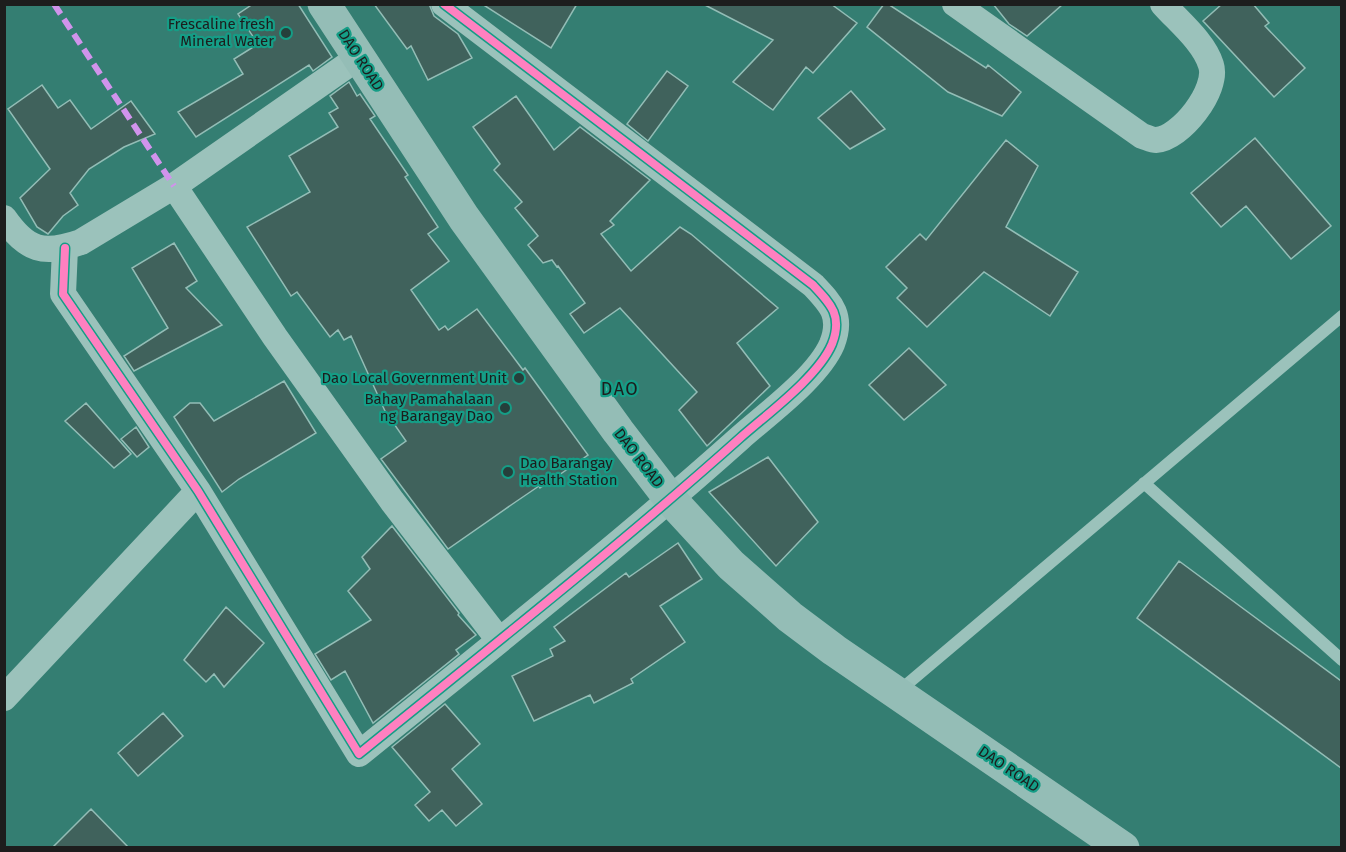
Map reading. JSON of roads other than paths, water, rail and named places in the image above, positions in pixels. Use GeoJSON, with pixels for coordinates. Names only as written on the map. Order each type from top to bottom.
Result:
{"type":"FeatureCollection","features":[{"type":"Feature","properties":{"kind":"street","name":"DAO ROAD"},"geometry":{"type":"LineString","coordinates":[[324,4],[464,218],[618,431],[671,500],[731,565],[790,617],[896,693],[1123,848]]}},
{"type":"Feature","properties":{"kind":"street"},"geometry":{"type":"LineString","coordinates":[[65,248],[63,294],[198,491],[358,754],[671,500],[812,373],[832,345],[838,322],[829,302],[813,285],[444,4]]}},
{"type":"Feature","properties":{"kind":"street"},"geometry":{"type":"LineString","coordinates":[[955,4],[1143,136],[1156,140],[1172,134],[1199,108],[1213,80],[1212,66],[1204,50],[1163,4]]}},
{"type":"Feature","properties":{"kind":"street"},"geometry":{"type":"LineString","coordinates":[[4,218],[16,235],[28,245],[45,250],[65,248],[97,234],[174,186],[359,57]]}},
{"type":"Feature","properties":{"kind":"street"},"geometry":{"type":"LineString","coordinates":[[174,186],[275,337],[392,501],[499,640]]}},
{"type":"Feature","properties":{"kind":"street"},"geometry":{"type":"LineString","coordinates":[[4,698],[198,491]]}},
{"type":"Feature","properties":{"kind":"lane"},"geometry":{"type":"LineString","coordinates":[[896,693],[1341,316]]}},
{"type":"Feature","properties":{"kind":"lane"},"geometry":{"type":"LineString","coordinates":[[1144,483],[1341,660]]}},
{"type":"Feature","properties":{"kind":"place","name":"Frescaline fresh Mineral Water"},"geometry":{"type":"Point","coordinates":[286,33]}},
{"type":"Feature","properties":{"kind":"place","name":"Dao Local Government Unit"},"geometry":{"type":"Point","coordinates":[519,378]}},
{"type":"Feature","properties":{"kind":"place","name":"Bahay Pamahalaan ng Barangay Dao"},"geometry":{"type":"Point","coordinates":[505,408]}},
{"type":"Feature","properties":{"kind":"place","name":"Dao Barangay Health Station"},"geometry":{"type":"Point","coordinates":[508,472]}},
{"type":"Feature","properties":{"kind":"district","name":"DAO"},"geometry":{"type":"Point","coordinates":[620,389]}}]}
